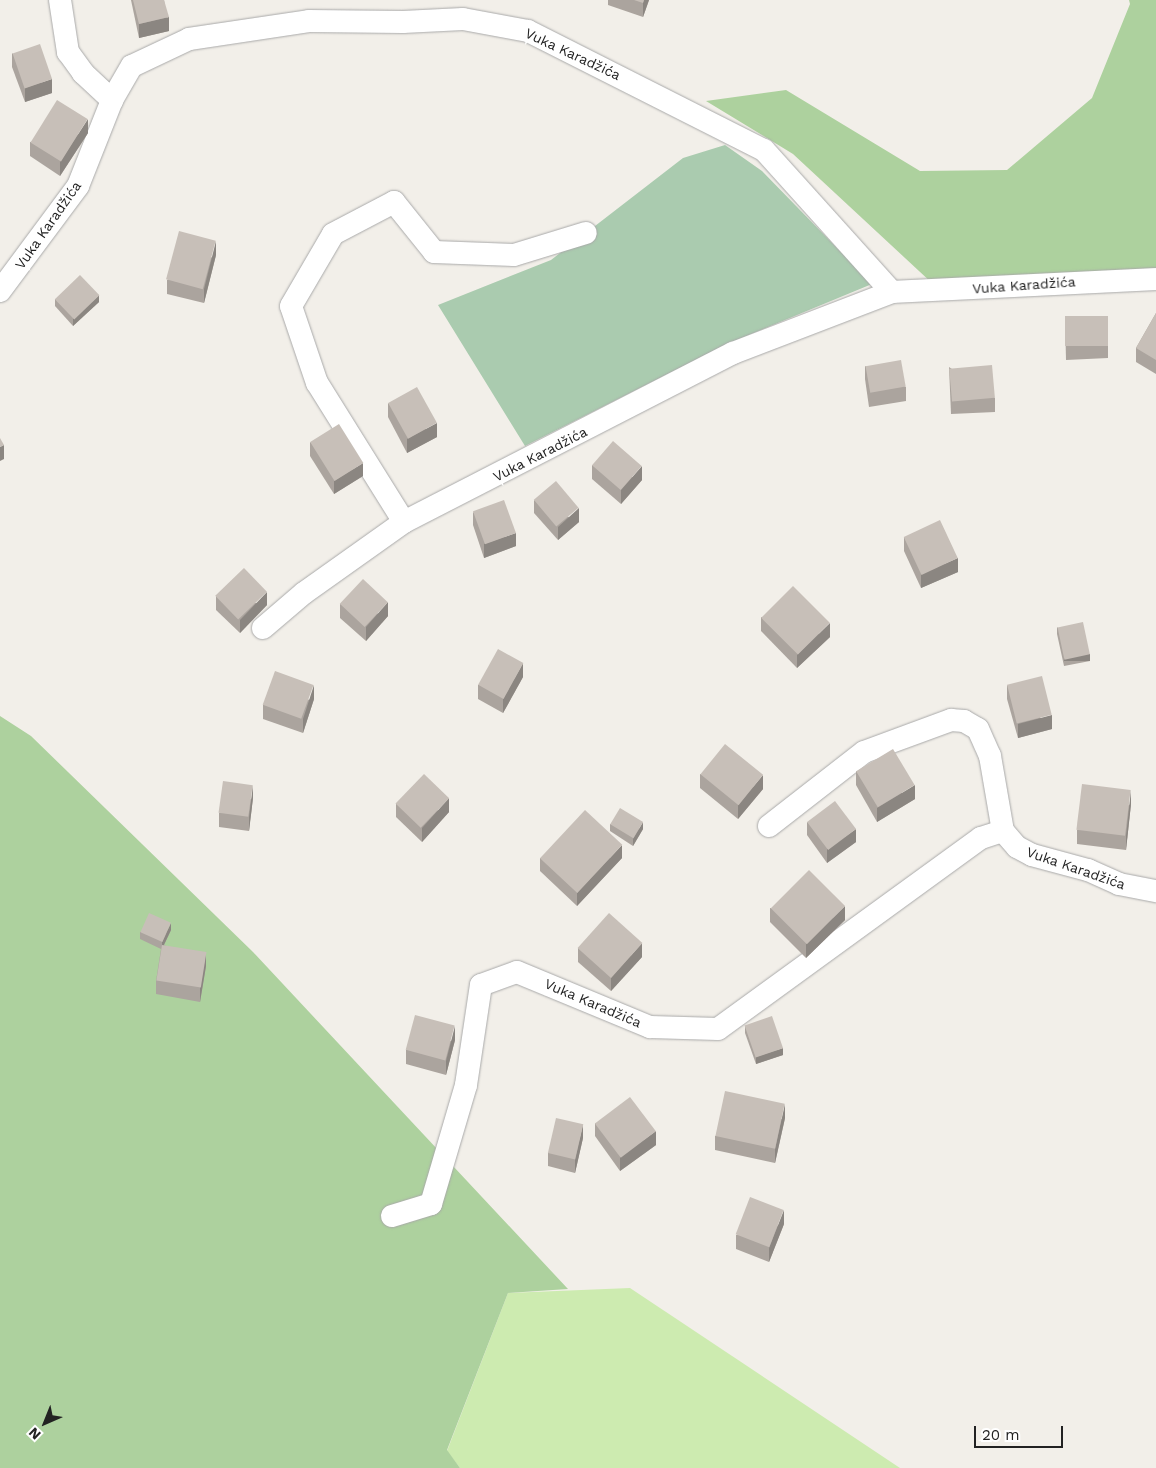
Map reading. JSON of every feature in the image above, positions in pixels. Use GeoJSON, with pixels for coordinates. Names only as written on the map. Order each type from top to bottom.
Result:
{"type":"FeatureCollection","features":[{"type":"Feature","properties":{"kind":"street"},"geometry":{"type":"LineString","coordinates":[[60,0],[68,52],[83,73],[112,100]]}},
{"type":"Feature","properties":{"kind":"street","name":"Vuka Karadžića"},"geometry":{"type":"LineString","coordinates":[[0,291],[78,186],[112,100],[132,66],[189,39],[309,21],[404,22],[463,19],[528,30],[764,150],[892,292]]}},
{"type":"Feature","properties":{"kind":"street"},"geometry":{"type":"LineString","coordinates":[[404,522],[317,383],[291,306],[332,234],[394,202],[434,252],[514,255],[586,233]]}},
{"type":"Feature","properties":{"kind":"street","name":"Vuka Karadžića"},"geometry":{"type":"LineString","coordinates":[[263,628],[304,593],[404,522],[733,353],[892,292],[1156,279]]}},
{"type":"Feature","properties":{"kind":"street"},"geometry":{"type":"LineString","coordinates":[[769,826],[864,752],[951,720],[964,721],[978,729],[990,756],[1003,831]]}},
{"type":"Feature","properties":{"kind":"street","name":"Vuka Karadžića"},"geometry":{"type":"LineString","coordinates":[[392,1216],[431,1204],[466,1086],[481,985],[517,972],[650,1027],[718,1029],[981,838],[1003,831],[1018,847],[1032,855],[1088,870],[1119,884],[1156,891]]}},
{"type":"Feature","properties":{"kind":"green space"},"geometry":{"type":"Polygon","coordinates":[[[1129,0],[1156,0],[1156,270],[933,284],[793,154],[706,101],[786,90],[920,171],[1007,170],[1092,98],[1130,4],[1129,0]]]}},
{"type":"Feature","properties":{"kind":"green space"},"geometry":{"type":"Polygon","coordinates":[[[725,145],[762,171],[872,284],[727,344],[525,446],[438,305],[551,260],[683,158],[725,145]]]}},
{"type":"Feature","properties":{"kind":"green space"},"geometry":{"type":"Polygon","coordinates":[[[0,716],[31,736],[253,952],[568,1289],[508,1293],[447,1450],[460,1468],[0,1468],[0,716]]]}},
{"type":"Feature","properties":{"kind":"green space"},"geometry":{"type":"Polygon","coordinates":[[[630,1288],[900,1468],[460,1468],[447,1451],[508,1293],[630,1288]]]}},
{"type":"Feature","properties":{"kind":"building"},"geometry":{"type":"Polygon","coordinates":[[[133,0],[164,0],[169,17],[139,24],[133,0]]]}},
{"type":"Feature","properties":{"kind":"building"},"geometry":{"type":"Polygon","coordinates":[[[40,44],[52,79],[25,88],[13,53],[40,44]]]}},
{"type":"Feature","properties":{"kind":"building"},"geometry":{"type":"Polygon","coordinates":[[[57,100],[88,119],[61,161],[31,142],[57,100]]]}},
{"type":"Feature","properties":{"kind":"building"},"geometry":{"type":"Polygon","coordinates":[[[179,231],[216,241],[203,289],[166,279],[179,231]]]}},
{"type":"Feature","properties":{"kind":"building"},"geometry":{"type":"Polygon","coordinates":[[[80,275],[99,295],[74,319],[55,299],[80,275]]]}},
{"type":"Feature","properties":{"kind":"building"},"geometry":{"type":"Polygon","coordinates":[[[1156,313],[1156,360],[1136,348],[1156,313]]]}},
{"type":"Feature","properties":{"kind":"building"},"geometry":{"type":"Polygon","coordinates":[[[1065,316],[1108,316],[1108,346],[1065,346],[1065,316]]]}},
{"type":"Feature","properties":{"kind":"building"},"geometry":{"type":"Polygon","coordinates":[[[901,360],[906,387],[870,393],[866,366],[901,360]]]}},
{"type":"Feature","properties":{"kind":"building"},"geometry":{"type":"Polygon","coordinates":[[[992,365],[995,398],[952,402],[949,369],[992,365]]]}},
{"type":"Feature","properties":{"kind":"building"},"geometry":{"type":"Polygon","coordinates":[[[417,387],[437,423],[408,439],[388,403],[417,387]]]}},
{"type":"Feature","properties":{"kind":"building"},"geometry":{"type":"Polygon","coordinates":[[[339,424],[363,463],[335,481],[310,442],[339,424]]]}},
{"type":"Feature","properties":{"kind":"building"},"geometry":{"type":"Polygon","coordinates":[[[0,438],[4,445],[0,447],[0,438]]]}},
{"type":"Feature","properties":{"kind":"building"},"geometry":{"type":"Polygon","coordinates":[[[613,441],[642,466],[621,490],[592,465],[613,441]]]}},
{"type":"Feature","properties":{"kind":"building"},"geometry":{"type":"Polygon","coordinates":[[[556,481],[578,508],[556,526],[534,500],[556,481]]]}},
{"type":"Feature","properties":{"kind":"building"},"geometry":{"type":"Polygon","coordinates":[[[504,500],[516,533],[485,544],[473,511],[504,500]]]}},
{"type":"Feature","properties":{"kind":"building"},"geometry":{"type":"Polygon","coordinates":[[[940,520],[958,558],[921,575],[904,537],[940,520]]]}},
{"type":"Feature","properties":{"kind":"building"},"geometry":{"type":"Polygon","coordinates":[[[244,568],[267,592],[238,620],[215,596],[244,568]]]}},
{"type":"Feature","properties":{"kind":"building"},"geometry":{"type":"Polygon","coordinates":[[[363,579],[388,602],[365,627],[340,604],[363,579]]]}},
{"type":"Feature","properties":{"kind":"building"},"geometry":{"type":"Polygon","coordinates":[[[793,586],[830,623],[798,655],[761,618],[793,586]]]}},
{"type":"Feature","properties":{"kind":"building"},"geometry":{"type":"Polygon","coordinates":[[[1083,622],[1090,654],[1064,660],[1058,627],[1083,622]]]}},
{"type":"Feature","properties":{"kind":"building"},"geometry":{"type":"Polygon","coordinates":[[[498,649],[523,663],[503,699],[478,685],[498,649]]]}},
{"type":"Feature","properties":{"kind":"building"},"geometry":{"type":"Polygon","coordinates":[[[275,671],[314,685],[301,719],[263,705],[275,671]]]}},
{"type":"Feature","properties":{"kind":"building"},"geometry":{"type":"Polygon","coordinates":[[[1042,676],[1052,715],[1017,724],[1007,685],[1042,676]]]}},
{"type":"Feature","properties":{"kind":"building"},"geometry":{"type":"Polygon","coordinates":[[[725,744],[763,775],[739,805],[700,774],[725,744]]]}},
{"type":"Feature","properties":{"kind":"building"},"geometry":{"type":"Polygon","coordinates":[[[893,749],[915,785],[878,807],[856,771],[893,749]]]}},
{"type":"Feature","properties":{"kind":"building"},"geometry":{"type":"Polygon","coordinates":[[[424,774],[449,798],[421,828],[396,803],[424,774]]]}},
{"type":"Feature","properties":{"kind":"building"},"geometry":{"type":"Polygon","coordinates":[[[223,781],[253,785],[248,817],[219,813],[223,781]]]}},
{"type":"Feature","properties":{"kind":"building"},"geometry":{"type":"Polygon","coordinates":[[[1082,784],[1131,790],[1125,836],[1076,830],[1082,784]]]}},
{"type":"Feature","properties":{"kind":"building"},"geometry":{"type":"Polygon","coordinates":[[[835,801],[856,829],[828,850],[807,822],[835,801]]]}},
{"type":"Feature","properties":{"kind":"building"},"geometry":{"type":"Polygon","coordinates":[[[620,808],[643,822],[633,838],[610,824],[620,808]]]}},
{"type":"Feature","properties":{"kind":"building"},"geometry":{"type":"Polygon","coordinates":[[[585,810],[622,845],[577,893],[540,858],[585,810]]]}},
{"type":"Feature","properties":{"kind":"building"},"geometry":{"type":"Polygon","coordinates":[[[809,870],[845,906],[807,944],[771,908],[809,870]]]}},
{"type":"Feature","properties":{"kind":"building"},"geometry":{"type":"Polygon","coordinates":[[[149,913],[171,923],[162,942],[140,932],[149,913]]]}},
{"type":"Feature","properties":{"kind":"building"},"geometry":{"type":"Polygon","coordinates":[[[609,913],[642,943],[611,978],[578,948],[609,913]]]}},
{"type":"Feature","properties":{"kind":"building"},"geometry":{"type":"Polygon","coordinates":[[[162,945],[206,952],[201,988],[156,981],[162,945]]]}},
{"type":"Feature","properties":{"kind":"building"},"geometry":{"type":"Polygon","coordinates":[[[415,1015],[455,1026],[445,1060],[406,1050],[415,1015]]]}},
{"type":"Feature","properties":{"kind":"building"},"geometry":{"type":"Polygon","coordinates":[[[772,1016],[783,1048],[756,1058],[745,1025],[772,1016]]]}},
{"type":"Feature","properties":{"kind":"building"},"geometry":{"type":"Polygon","coordinates":[[[725,1091],[785,1104],[775,1149],[715,1136],[725,1091]]]}},
{"type":"Feature","properties":{"kind":"building"},"geometry":{"type":"Polygon","coordinates":[[[630,1097],[656,1131],[621,1158],[595,1123],[630,1097]]]}},
{"type":"Feature","properties":{"kind":"building"},"geometry":{"type":"Polygon","coordinates":[[[556,1118],[583,1124],[575,1159],[548,1153],[556,1118]]]}},
{"type":"Feature","properties":{"kind":"building"},"geometry":{"type":"Polygon","coordinates":[[[750,1197],[784,1210],[769,1247],[736,1234],[750,1197]]]}}]}
